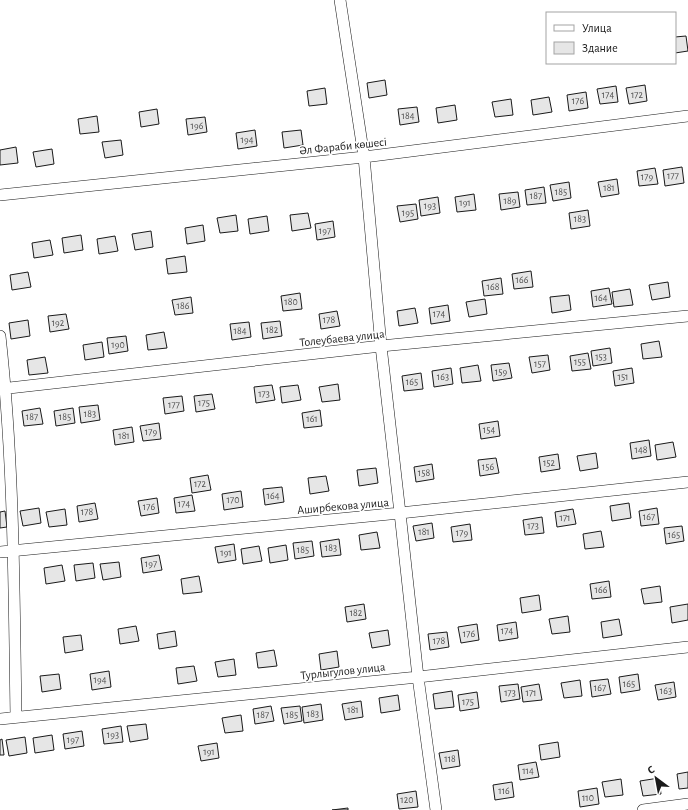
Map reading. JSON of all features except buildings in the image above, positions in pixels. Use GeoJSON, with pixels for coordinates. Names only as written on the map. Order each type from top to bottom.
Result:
{"type":"FeatureCollection","features":[{"type":"Feature","properties":{"kind":"street"},"geometry":{"type":"LineString","coordinates":[[340,0],[364,157],[381,346],[418,677],[436,810]]}},
{"type":"Feature","properties":{"kind":"street","name":"Әл Фараби көшесі"},"geometry":{"type":"LineString","coordinates":[[0,195],[364,157],[688,116]]}},
{"type":"Feature","properties":{"kind":"street","name":"Толеубаева улица"},"geometry":{"type":"LineString","coordinates":[[3,389],[381,346],[688,316]]}},
{"type":"Feature","properties":{"kind":"street"},"geometry":{"type":"LineString","coordinates":[[0,336],[13,550],[16,717]]}},
{"type":"Feature","properties":{"kind":"street","name":"Аширбекова улица"},"geometry":{"type":"LineString","coordinates":[[0,552],[400,513],[688,482]]}},
{"type":"Feature","properties":{"kind":"street","name":"Турлыгулов улица"},"geometry":{"type":"LineString","coordinates":[[0,719],[418,677],[688,647]]}},
{"type":"Feature","properties":{"kind":"street"},"geometry":{"type":"LineString","coordinates":[[643,810],[688,804]]}}]}
